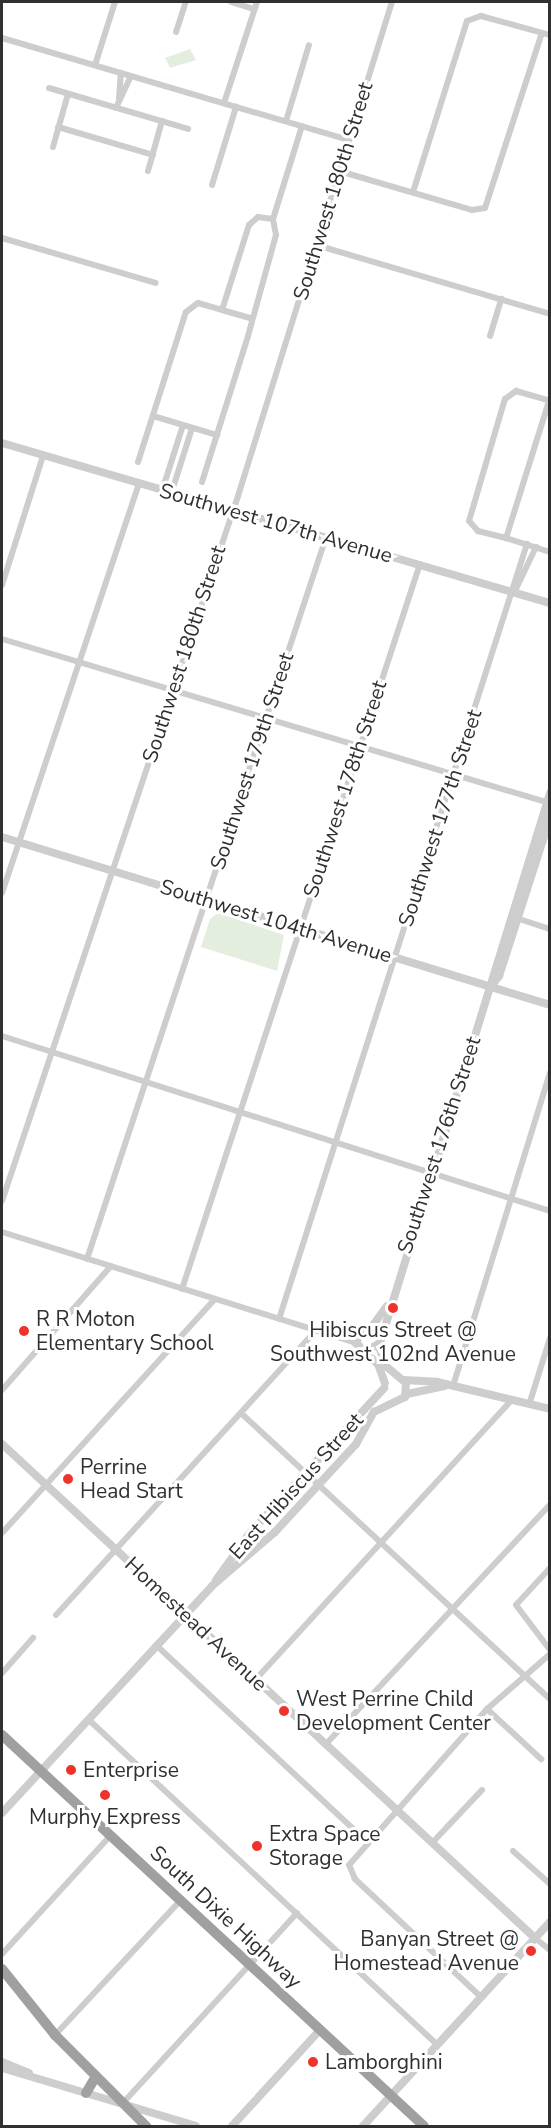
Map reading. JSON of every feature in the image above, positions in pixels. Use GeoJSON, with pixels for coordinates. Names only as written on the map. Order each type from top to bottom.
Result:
{"type":"FeatureCollection","features":[{"type":"Feature","properties":{"kind":"highway","name":"South Dixie Highway"},"geometry":{"type":"LineString","coordinates":[[2,1735],[424,2127]]}},
{"type":"Feature","properties":{"kind":"highway"},"geometry":{"type":"LineString","coordinates":[[2,1969],[55,2035],[95,2078],[146,2127]]}},
{"type":"Feature","properties":{"kind":"highway"},"geometry":{"type":"LineString","coordinates":[[86,2093],[95,2078]]}},
{"type":"Feature","properties":{"kind":"street"},"geometry":{"type":"LineString","coordinates":[[95,65],[115,2]]}},
{"type":"Feature","properties":{"kind":"street"},"geometry":{"type":"LineString","coordinates":[[176,32],[186,2]]}},
{"type":"Feature","properties":{"kind":"street"},"geometry":{"type":"LineString","coordinates":[[231,2],[254,9]]}},
{"type":"Feature","properties":{"kind":"street"},"geometry":{"type":"LineString","coordinates":[[224,103],[257,2]]}},
{"type":"Feature","properties":{"kind":"street","name":"Southwest 180th Street"},"geometry":{"type":"LineString","coordinates":[[2,1201],[231,511],[392,2]]}},
{"type":"Feature","properties":{"kind":"street"},"geometry":{"type":"LineString","coordinates":[[339,171],[476,211],[487,207],[546,34],[478,16],[466,23],[412,192]]}},
{"type":"Feature","properties":{"kind":"street"},"geometry":{"type":"LineString","coordinates":[[2,38],[348,140]]}},
{"type":"Feature","properties":{"kind":"street"},"geometry":{"type":"LineString","coordinates":[[286,121],[309,45]]}},
{"type":"Feature","properties":{"kind":"street"},"geometry":{"type":"LineString","coordinates":[[119,99],[121,73]]}},
{"type":"Feature","properties":{"kind":"street"},"geometry":{"type":"LineString","coordinates":[[116,108],[131,76]]}},
{"type":"Feature","properties":{"kind":"street"},"geometry":{"type":"LineString","coordinates":[[48,88],[188,129]]}},
{"type":"Feature","properties":{"kind":"street"},"geometry":{"type":"LineString","coordinates":[[52,147],[68,94]]}},
{"type":"Feature","properties":{"kind":"street"},"geometry":{"type":"LineString","coordinates":[[213,185],[236,107]]}},
{"type":"Feature","properties":{"kind":"street"},"geometry":{"type":"LineString","coordinates":[[148,171],[162,121]]}},
{"type":"Feature","properties":{"kind":"street"},"geometry":{"type":"LineString","coordinates":[[202,482],[276,235],[273,219],[302,126]]}},
{"type":"Feature","properties":{"kind":"street"},"geometry":{"type":"LineString","coordinates":[[58,127],[153,154]]}},
{"type":"Feature","properties":{"kind":"street"},"geometry":{"type":"LineString","coordinates":[[222,310],[249,225],[258,218],[273,219]]}},
{"type":"Feature","properties":{"kind":"street"},"geometry":{"type":"LineString","coordinates":[[2,238],[156,283]]}},
{"type":"Feature","properties":{"kind":"street"},"geometry":{"type":"LineString","coordinates":[[316,245],[549,314]]}},
{"type":"Feature","properties":{"kind":"street"},"geometry":{"type":"LineString","coordinates":[[490,336],[501,299]]}},
{"type":"Feature","properties":{"kind":"street"},"geometry":{"type":"LineString","coordinates":[[138,462],[187,310],[201,303],[250,318]]}},
{"type":"Feature","properties":{"kind":"street"},"geometry":{"type":"LineString","coordinates":[[506,538],[549,401],[516,392],[505,399],[469,521],[478,531],[549,552]]}},
{"type":"Feature","properties":{"kind":"street"},"geometry":{"type":"LineString","coordinates":[[153,416],[217,435]]}},
{"type":"Feature","properties":{"kind":"street"},"geometry":{"type":"LineString","coordinates":[[162,491],[183,425]]}},
{"type":"Feature","properties":{"kind":"street"},"geometry":{"type":"LineString","coordinates":[[171,494],[192,428]]}},
{"type":"Feature","properties":{"kind":"street","name":"Southwest 107th Avenue"},"geometry":{"type":"LineString","coordinates":[[2,443],[549,603]]}},
{"type":"Feature","properties":{"kind":"street"},"geometry":{"type":"LineString","coordinates":[[2,585],[43,456]]}},
{"type":"Feature","properties":{"kind":"street"},"geometry":{"type":"LineString","coordinates":[[2,893],[139,484]]}},
{"type":"Feature","properties":{"kind":"street","name":"Southwest 179th Street"},"geometry":{"type":"LineString","coordinates":[[87,1259],[326,537]]}},
{"type":"Feature","properties":{"kind":"street"},"geometry":{"type":"LineString","coordinates":[[515,592],[527,544]]}},
{"type":"Feature","properties":{"kind":"street"},"geometry":{"type":"LineString","coordinates":[[515,592],[536,547]]}},
{"type":"Feature","properties":{"kind":"street","name":"Southwest 178th Street"},"geometry":{"type":"LineString","coordinates":[[182,1289],[420,564]]}},
{"type":"Feature","properties":{"kind":"street","name":"Southwest 177th Street"},"geometry":{"type":"LineString","coordinates":[[279,1319],[515,592]]}},
{"type":"Feature","properties":{"kind":"street"},"geometry":{"type":"LineString","coordinates":[[2,639],[548,802]]}},
{"type":"Feature","properties":{"kind":"street","name":"Southwest 176th Street"},"geometry":{"type":"LineString","coordinates":[[514,917],[549,793]]}},
{"type":"Feature","properties":{"kind":"street","name":"Southwest 176th Street"},"geometry":{"type":"LineString","coordinates":[[380,1335],[430,1172],[549,818]]}},
{"type":"Feature","properties":{"kind":"street","name":"Southwest 104th Avenue"},"geometry":{"type":"LineString","coordinates":[[2,837],[549,1005]]}},
{"type":"Feature","properties":{"kind":"street"},"geometry":{"type":"LineString","coordinates":[[514,917],[549,929]]}},
{"type":"Feature","properties":{"kind":"street"},"geometry":{"type":"LineString","coordinates":[[2,1036],[241,1110],[549,1211]]}},
{"type":"Feature","properties":{"kind":"street"},"geometry":{"type":"LineString","coordinates":[[449,1386],[511,1199],[549,1073]]}},
{"type":"Feature","properties":{"kind":"street"},"geometry":{"type":"LineString","coordinates":[[2,1232],[356,1343],[378,1364],[391,1401]]}},
{"type":"Feature","properties":{"kind":"street"},"geometry":{"type":"LineString","coordinates":[[2,1390],[52,1337],[111,1266]]}},
{"type":"Feature","properties":{"kind":"street"},"geometry":{"type":"LineString","coordinates":[[2,1533],[214,1300]]}},
{"type":"Feature","properties":{"kind":"street","name":"Southwest 176th Street"},"geometry":{"type":"LineString","coordinates":[[370,1328],[388,1305]]}},
{"type":"Feature","properties":{"kind":"street"},"geometry":{"type":"LineString","coordinates":[[315,1331],[358,1333],[370,1328],[380,1335],[379,1347],[386,1366],[402,1379],[407,1394]]}},
{"type":"Feature","properties":{"kind":"street"},"geometry":{"type":"LineString","coordinates":[[56,1615],[242,1414],[315,1331]]}},
{"type":"Feature","properties":{"kind":"street"},"geometry":{"type":"LineString","coordinates":[[356,1343],[358,1333]]}},
{"type":"Feature","properties":{"kind":"street"},"geometry":{"type":"LineString","coordinates":[[529,1405],[549,1338]]}},
{"type":"Feature","properties":{"kind":"street"},"geometry":{"type":"LineString","coordinates":[[364,1352],[379,1347]]}},
{"type":"Feature","properties":{"kind":"street"},"geometry":{"type":"LineString","coordinates":[[384,1386],[402,1379],[449,1386],[549,1409]]}},
{"type":"Feature","properties":{"kind":"street","name":"East Hibiscus Street"},"geometry":{"type":"LineString","coordinates":[[41,1771],[212,1586],[249,1534],[384,1386]]}},
{"type":"Feature","properties":{"kind":"street","name":"East Hibiscus Street"},"geometry":{"type":"LineString","coordinates":[[212,1586],[254,1554],[356,1444],[374,1412],[407,1394],[449,1386]]}},
{"type":"Feature","properties":{"kind":"street"},"geometry":{"type":"LineString","coordinates":[[256,1679],[382,1545],[511,1401]]}},
{"type":"Feature","properties":{"kind":"street"},"geometry":{"type":"LineString","coordinates":[[242,1414],[549,1699]]}},
{"type":"Feature","properties":{"kind":"street","name":"Homestead Avenue"},"geometry":{"type":"LineString","coordinates":[[2,1444],[549,1950]]}},
{"type":"Feature","properties":{"kind":"street"},"geometry":{"type":"LineString","coordinates":[[326,1744],[549,1505]]}},
{"type":"Feature","properties":{"kind":"street"},"geometry":{"type":"LineString","coordinates":[[481,1997],[348,1867],[366,1840],[487,1708],[513,1681],[526,1677],[549,1652],[516,1605],[549,1568]]}},
{"type":"Feature","properties":{"kind":"street"},"geometry":{"type":"LineString","coordinates":[[2,1673],[33,1638]]}},
{"type":"Feature","properties":{"kind":"street"},"geometry":{"type":"LineString","coordinates":[[156,1646],[366,1840]]}},
{"type":"Feature","properties":{"kind":"street"},"geometry":{"type":"LineString","coordinates":[[487,1708],[541,1759]]}},
{"type":"Feature","properties":{"kind":"street"},"geometry":{"type":"LineString","coordinates":[[88,1720],[437,2043]]}},
{"type":"Feature","properties":{"kind":"street"},"geometry":{"type":"LineString","coordinates":[[2,1813],[41,1771]]}},
{"type":"Feature","properties":{"kind":"street"},"geometry":{"type":"LineString","coordinates":[[432,1843],[482,1790]]}},
{"type":"Feature","properties":{"kind":"street"},"geometry":{"type":"LineString","coordinates":[[2,1954],[110,1836]]}},
{"type":"Feature","properties":{"kind":"street"},"geometry":{"type":"LineString","coordinates":[[513,1851],[549,1884]]}},
{"type":"Feature","properties":{"kind":"street"},"geometry":{"type":"LineString","coordinates":[[55,2035],[180,1901]]}},
{"type":"Feature","properties":{"kind":"street"},"geometry":{"type":"LineString","coordinates":[[122,2104],[297,1913]]}},
{"type":"Feature","properties":{"kind":"street"},"geometry":{"type":"LineString","coordinates":[[363,2127],[549,1922]]}},
{"type":"Feature","properties":{"kind":"street"},"geometry":{"type":"LineString","coordinates":[[232,2127],[320,2030]]}},
{"type":"Feature","properties":{"kind":"street"},"geometry":{"type":"LineString","coordinates":[[2,2062],[86,2093],[194,2126]]}},
{"type":"Feature","properties":{"kind":"street"},"geometry":{"type":"LineString","coordinates":[[2,2068],[30,2074]]}},
{"type":"Feature","properties":{"kind":"green space"},"geometry":{"type":"Polygon","coordinates":[[[190,49],[196,60],[170,68],[165,58],[190,49]]]}},
{"type":"Feature","properties":{"kind":"green space"},"geometry":{"type":"Polygon","coordinates":[[[218,913],[284,935],[277,971],[201,947],[210,919],[218,913]]]}},
{"type":"Feature","properties":{"kind":"place","name":"Hibiscus Street @ Southwest 102nd Avenue"},"geometry":{"type":"Point","coordinates":[393,1308]}},
{"type":"Feature","properties":{"kind":"place","name":"R R Moton Elementary School"},"geometry":{"type":"Point","coordinates":[24,1331]}},
{"type":"Feature","properties":{"kind":"place","name":"Perrine Head Start"},"geometry":{"type":"Point","coordinates":[68,1479]}},
{"type":"Feature","properties":{"kind":"place","name":"West Perrine Child Development Center"},"geometry":{"type":"Point","coordinates":[284,1711]}},
{"type":"Feature","properties":{"kind":"place","name":"Enterprise"},"geometry":{"type":"Point","coordinates":[71,1770]}},
{"type":"Feature","properties":{"kind":"place","name":"Murphy Express"},"geometry":{"type":"Point","coordinates":[105,1795]}},
{"type":"Feature","properties":{"kind":"place","name":"Extra Space Storage"},"geometry":{"type":"Point","coordinates":[257,1846]}},
{"type":"Feature","properties":{"kind":"place","name":"Banyan Street @ Homestead Avenue"},"geometry":{"type":"Point","coordinates":[531,1951]}},
{"type":"Feature","properties":{"kind":"place","name":"Lamborghini"},"geometry":{"type":"Point","coordinates":[313,2062]}}]}
